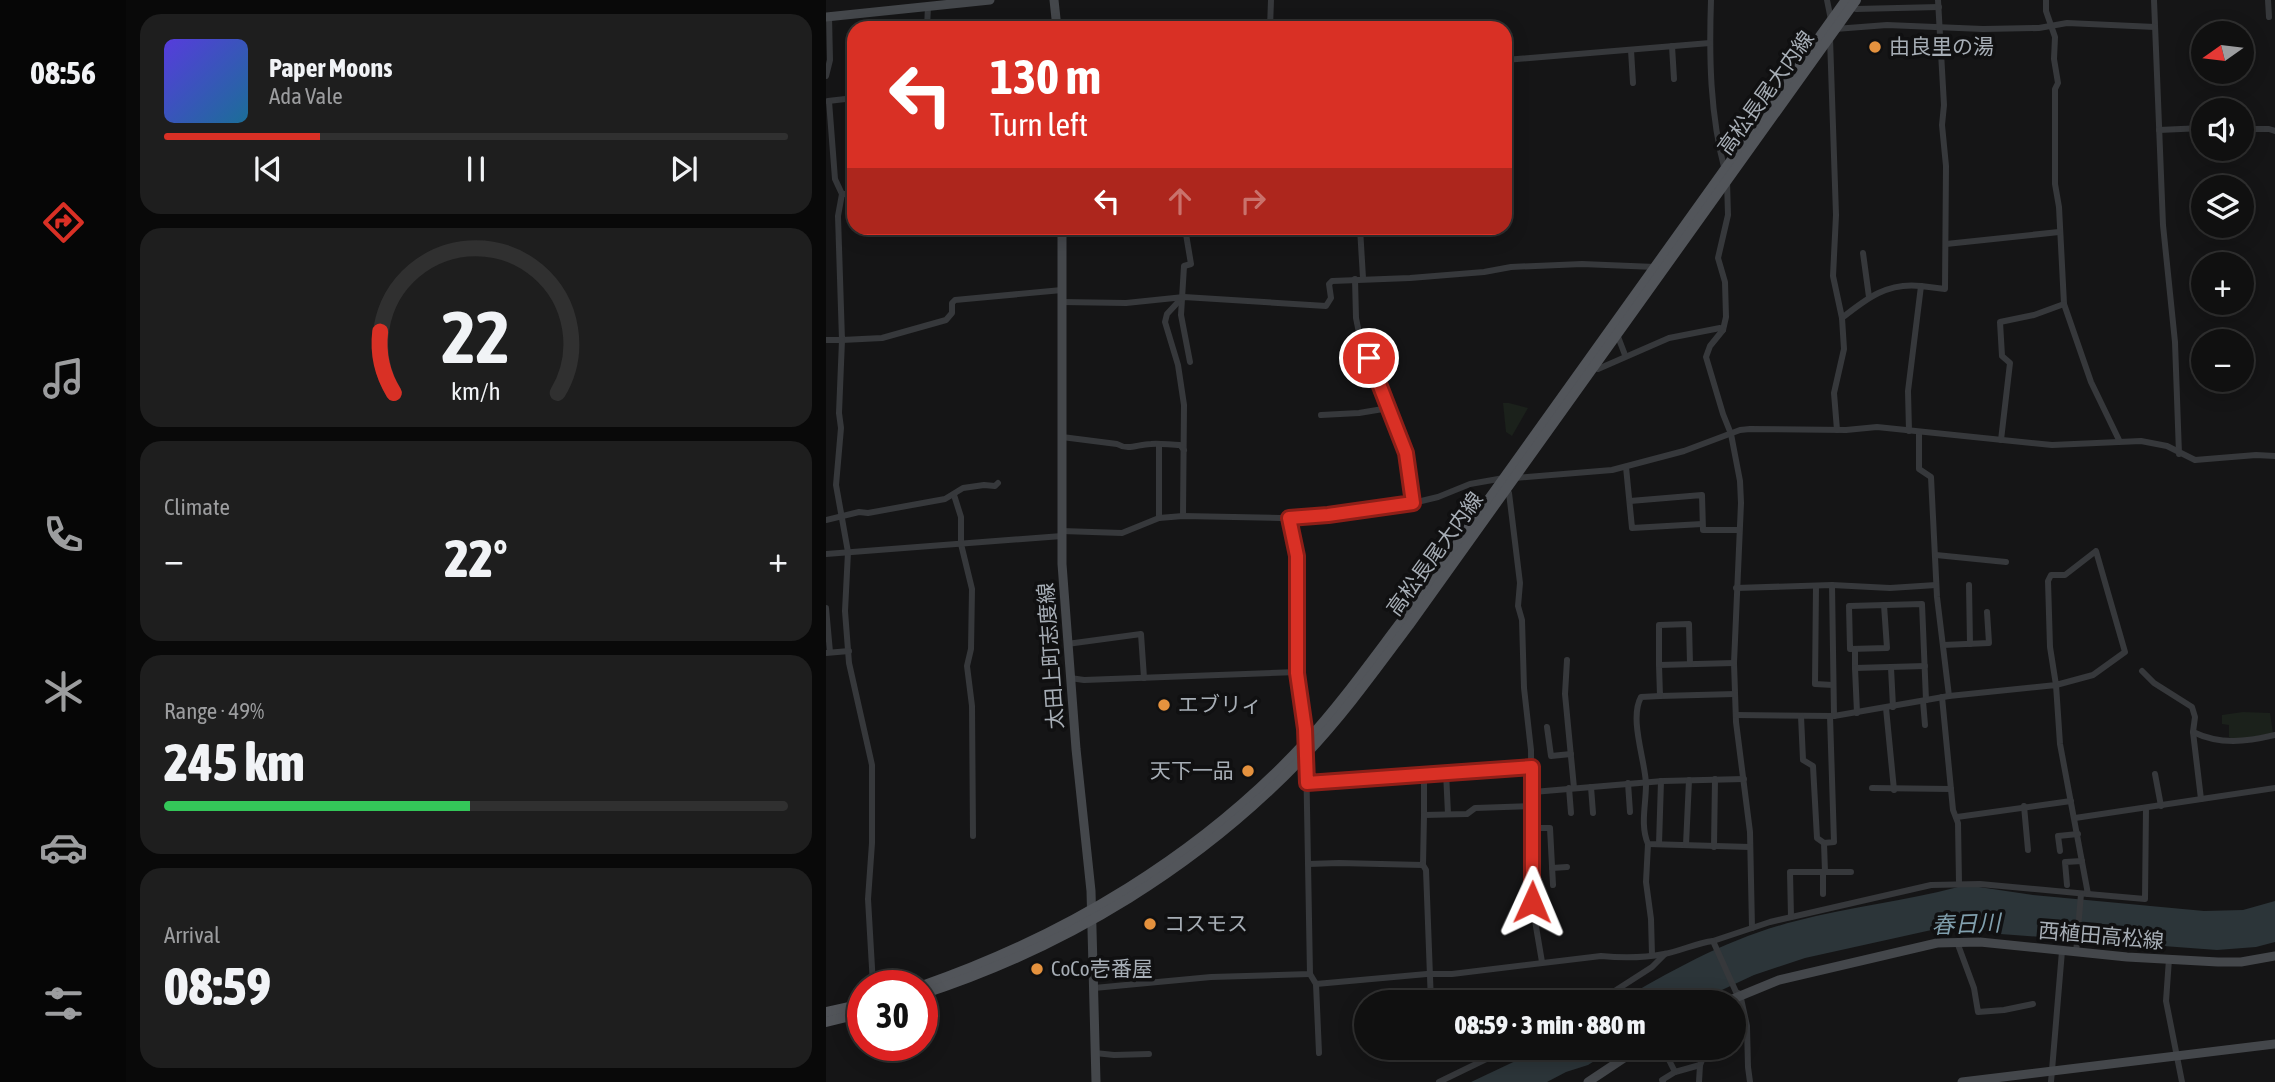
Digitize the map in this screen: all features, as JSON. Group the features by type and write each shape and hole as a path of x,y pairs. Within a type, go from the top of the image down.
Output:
{"main road":[{"path":"828,17 927,4 990,0"},
{"path":"1054,0 1056,21"},
{"name":"高松長尾大内線","path":"938,988 992,969 1092,917 1166,874 1238,817 1306,754 1358,693 1393,638 1617,334 1659,266 1727,181 1832,29 1846,0"},
{"name":"高松長尾大内線","path":"1507,482 1724,170 1832,29 1856,4"},
{"name":"太田上町志度線","path":"1062,235 1062,534 1067,644 1092,917 1096,1082"},
{"name":"高松長尾大内線","path":"938,980 1092,917 1161,866 1224,818 1277,772 1306,742 1393,638"},
{"name":"西植田高松線","path":"1746,992 1837,965 1937,943 2007,944 2076,953 2241,962 2275,956"},
{"path":"826,1012 847,1007"},
{"path":"826,1022 847,1017"},
{"path":"1962,1082 2052,1077 2275,1044"},
{"path":"1588,1082 1621,1060"}],"street":[{"path":"1270,21 1271,0"},
{"path":"1711,0 1710,43 1718,145 1727,181 1728,215 1718,258 1727,304 1723,330 1710,346 1706,357 1731,434 1740,481 1734,663 1736,715 1750,847 1752,928"},
{"path":"1827,0 1832,29 1836,215 1833,276 1842,318 1843,349 1834,393 1837,430"},
{"path":"2046,0 2046,11 2055,37 2054,59 2058,83 2055,89 2055,184 2059,207 2064,304 2091,382 2119,440"},
{"path":"2154,0 2163,225 2175,341 2179,454"},
{"path":"2268,0 2269,17"},
{"path":"1842,318 1869,297 1902,284 1945,289 1946,166 1942,125 1944,105 1939,3 1856,4"},
{"path":"826,76 830,60 828,17"},
{"path":"1832,29 1887,25 1983,29 2067,23 2155,27"},
{"path":"1512,59 1710,43"},
{"path":"1672,46 1674,79"},
{"path":"1631,50 1633,83"},
{"path":"847,99 828,101 835,179 842,194 838,216 842,340 839,413 841,428 835,485 848,552 845,611 853,686 872,765 872,843 868,899 872,970"},
{"path":"2254,128 2275,131"},
{"path":"2159,130 2191,129"},
{"path":"842,194 847,194"},
{"path":"1946,244 2059,233"},
{"path":"1186,235 1191,264 1184,266 1181,316 1189,362"},
{"path":"1360,235 1356,318 1359,333 1406,453 1413,503"},
{"path":"1863,253 1869,297"},
{"path":"1062,302 1126,303 1181,299 1326,306 1331,298 1330,282 1410,278 1523,266 1659,266"},
{"path":"1909,431 1908,391 1921,286"},
{"path":"826,340 883,338 946,320 952,313 952,303 955,300 1062,290"},
{"path":"1181,299 1167,314 1165,322 1178,365 1182,390 1183,516"},
{"path":"2001,440 2010,363 2002,356 2000,322 2034,315 2064,304"},
{"path":"1593,366 1598,369 1669,338 1720,328 1723,330"},
{"path":"1617,334 1625,355"},
{"path":"1321,415 1389,408"},
{"path":"826,554 1062,534 1122,533 1159,518 1183,516 1289,518 1328,515 1413,503 1438,497 1470,484 1612,470 1684,451 1750,429 1837,430 1877,427 2068,445 2119,440 2141,441 2167,446 2194,460 2275,456"},
{"path":"1919,432 1919,469 1931,477 1951,789 1957,817 1959,883"},
{"path":"1062,437 1117,444 1123,448 1158,444 1180,445 1184,450"},
{"path":"1158,444 1159,518"},
{"path":"1626,467 1632,528 1702,524"},
{"path":"1507,482 1520,583 1518,606 1522,620 1524,688 1533,792 1532,902 1542,962"},
{"path":"826,520 945,499 963,488 995,486 998,483"},
{"path":"954,495 961,517 961,544 972,589 971,649 967,666 972,706 972,836"},
{"path":"1630,500 1702,495 1703,530 1739,530"},
{"path":"1289,518 1297,556 1297,673 1306,742 1310,974 1315,984 1319,1053"},
{"path":"1736,715 1832,716 1946,696 2056,685 2093,675 2125,652 2096,551 2065,575 2051,575 2048,581 2050,646 2056,685 2060,744 2078,834 2085,894 2076,953"},
{"path":"1936,555 2006,562"},
{"path":"1736,588 1832,585 1890,588 1936,585"},
{"path":"1801,716 1803,760 1813,765 1817,838 1824,843 1834,842 1832,585"},
{"path":"1969,585 1970,644"},
{"path":"1816,586 1815,684 1833,685"},
{"path":"1884,604 1887,648 1850,649 1849,606 1884,604 1922,604 1925,725"},
{"path":"826,608 828,652 849,651"},
{"path":"1943,645 1989,643 1987,612"},
{"path":"1660,696 1659,625 1689,624 1690,664"},
{"path":"1067,644 1141,634 1144,678"},
{"path":"1855,649 1857,713"},
{"path":"1567,660 1565,694 1571,754 1571,813"},
{"path":"1659,665 1734,663"},
{"path":"1855,668 1925,666"},
{"path":"1891,668 1894,789"},
{"path":"2142,671 2154,683 2192,707 2201,799"},
{"path":"1070,678 1084,680 1297,673"},
{"path":"1652,955 1646,882 1648,844 1643,833 1646,782 1639,742 1637,705 1641,697 1735,694"},
{"path":"1547,727 1550,756 1571,754"},
{"path":"2193,732 2230,742 2248,742 2275,735"},
{"path":"1307,783 1532,767"},
{"path":"1446,772 1448,814"},
{"path":"2155,774 2161,806"},
{"path":"1424,775 1423,865 1426,870 1429,990"},
{"path":"1714,847 1715,779"},
{"path":"1533,792 1628,783 1744,779"},
{"path":"1686,845 1689,780"},
{"path":"1659,845 1661,781"},
{"path":"1628,783 1630,812"},
{"path":"1591,787 1593,813"},
{"path":"1872,788 1951,789"},
{"path":"2075,818 2275,789"},
{"path":"1957,817 2071,801"},
{"path":"1424,815 1468,814 1475,808 1532,806"},
{"path":"2024,806 2028,850"},
{"path":"1315,984 1452,974 1601,956 1625,958 1665,954 1697,943 1714,943 1791,917 1914,888 1959,883 2145,899 2146,808"},
{"path":"2057,827 2060,851"},
{"path":"1533,828 1550,828 1553,884"},
{"path":"2058,836 2078,834"},
{"path":"1823,894 1824,843"},
{"path":"1648,844 1750,847"},
{"path":"2067,885 2065,862 2082,861"},
{"path":"1308,864 1423,865"},
{"path":"1552,868 1567,867"},
{"path":"1791,917 1790,872 1851,872"},
{"path":"1957,942 1974,988 1978,1012 2033,1004"},
{"path":"1714,943 1735,990"},
{"path":"2052,1077 2062,951"},
{"path":"1617,990 1652,967 1665,954"},
{"path":"2169,959 2166,1001 2182,1082"},
{"path":"1094,988 1211,977 1310,974"},
{"path":"1746,1021 1750,1082"},
{"path":"1095,1053 1149,1054"},
{"path":"1439,1082 1484,1060"},
{"path":"1669,1060 1675,1072"},
{"path":"1699,1082 1702,1060"},
{"path":"1663,1082 1662,1080 1675,1072 1700,1065"}],"shaded area":[{"path":"1503,403 1528,408 1512,436 1506,432"},
{"path":"2243,712 2270,713 2273,733 2236,740 2229,737 2229,725 2222,724 2222,715"}],"water":[{"name":"春日川","path":"1958,887 1979,887 2033,895 2204,911 2243,910 2275,901 2275,942 2256,947 2217,950 1936,929 1805,958 1754,975 1722,990 1639,990 1703,955 1772,928 1816,916"},
{"path":"1518,1060 1596,1060 1547,1082 1471,1082"}],"place":[{"name":"由良里の湯","path":"1875,47"},
{"name":"エブリィ","path":"1164,705"},
{"name":"天下一品","path":"1248,771"},
{"name":"コスモス","path":"1150,924"},
{"name":"CoCo壱番屋","path":"1037,969"}],"route":[{"path":"1369,358 1406,453 1413,503 1289,518 1297,556 1297,673 1305,729 1307,783 1532,767 1532,902"}]}
